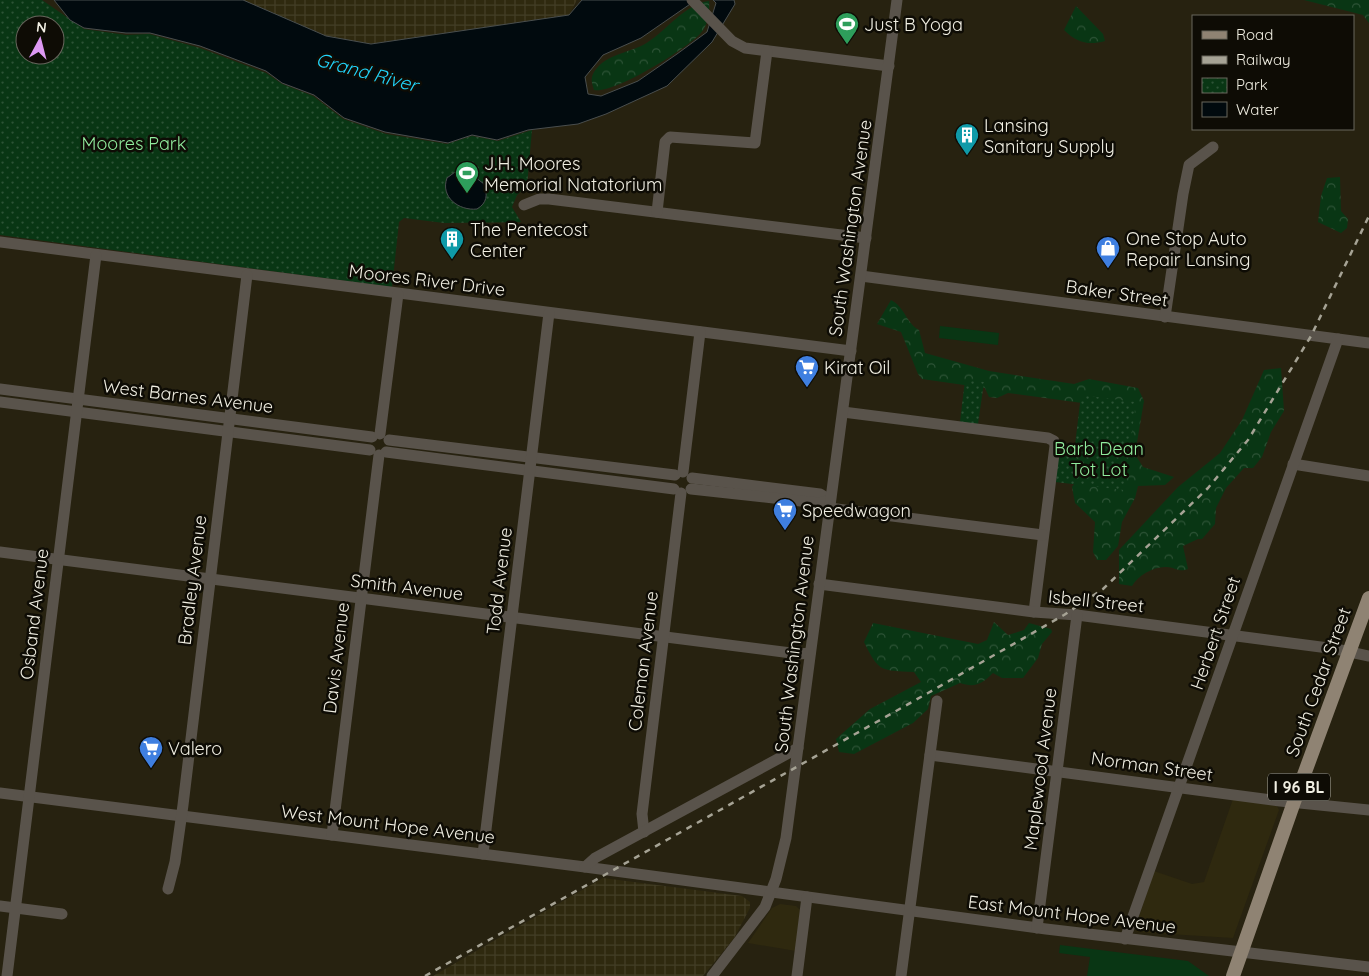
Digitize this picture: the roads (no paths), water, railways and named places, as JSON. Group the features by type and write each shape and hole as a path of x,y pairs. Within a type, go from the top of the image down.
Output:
{"main road":[{"name":"South Cedar Street","path":"1233,976 1294,802 1369,598"}],"street":[{"path":"692,0 732,41 746,48 889,66"},
{"name":"South Washington Avenue","path":"712,976 755,922 772,892 786,838 897,0"},
{"path":"657,212 665,142 670,137 755,143 767,51"},
{"path":"1165,317 1183,194 1189,166 1213,147"},
{"path":"524,205 539,199 549,199 866,238"},
{"name":"Moores River Drive","path":"0,242 850,351"},
{"name":"Osband Avenue","path":"7,976 96,255"},
{"name":"Bradley Avenue","path":"168,889 172,877 181,816 247,275"},
{"name":"Baker Street","path":"861,276 1369,343"},
{"path":"380,437 398,294"},
{"name":"Todd Avenue","path":"483,854 549,313"},
{"name":"Coleman Avenue","path":"644,832 642,814 700,332"},
{"name":"Herbert Street","path":"1125,939 1338,339"},
{"name":"West Barnes Avenue","path":"0,389 380,437 532,458 683,483"},
{"name":"West Barnes Avenue","path":"0,402 530,470 820,494 830,504 1044,535"},
{"path":"843,412 1048,438 1054,441 1055,446 1034,612"},
{"path":"380,437 390,446 378,452 369,442 380,437"},
{"name":"Davis Avenue","path":"332,835 378,452"},
{"path":"1293,464 1369,476"},
{"name":"Smith Avenue","path":"0,552 799,654 810,653"},
{"name":"Isbell Street","path":"819,584 1034,612 1077,615 1369,656"},
{"name":"Maplewood Avenue","path":"1037,928 1077,615"},
{"path":"901,976 937,701"},
{"path":"585,867 595,858 798,748"},
{"name":"Norman Street","path":"930,755 1369,810"},
{"name":"West Mount Hope Avenue","path":"0,793 772,892"},
{"name":"East Mount Hope Avenue","path":"772,892 909,912 1369,967"},
{"path":"797,976 807,897"},
{"path":"0,906 62,914"}],"water":[{"name":"Grand River","path":"54,0 243,0 326,36 371,44 569,15 582,0 696,0 641,38 603,55 585,77 588,94 601,96 638,81 707,32 716,3 713,0 734,0 735,4 712,42 667,86 606,114 578,124 528,130 497,140 472,135 448,143 385,132 344,118 314,95 282,83 266,71 200,46 150,33 126,33 84,28 70,20"},
{"name":"J.H. Moores Memorial Natatorium","path":"461,171 471,174 484,184 486,198 477,209 464,208 458,205 449,197 446,191 447,178 455,172"}],"railway":[{"path":"425,976 928,693 1064,615 1103,589 1208,488 1248,440 1311,336 1369,216"}],"place":[{"name":"Just B Yoga","path":"847,45"},
{"name":"Lansing Sanitary Supply","path":"967,156"},
{"name":"J.H. Moores Memorial Natatorium","path":"467,194"},
{"name":"The Pentecost Center","path":"452,260"},
{"name":"One Stop Auto Repair Lansing","path":"1108,269"},
{"name":"Kirat Oil","path":"807,388"},
{"name":"Speedwagon","path":"785,531"},
{"name":"Valero","path":"151,769"}],"park label":[{"name":"Moores Park","path":"134,143"},
{"name":"Barb Dean Tot Lot","path":"1099,458"}]}
